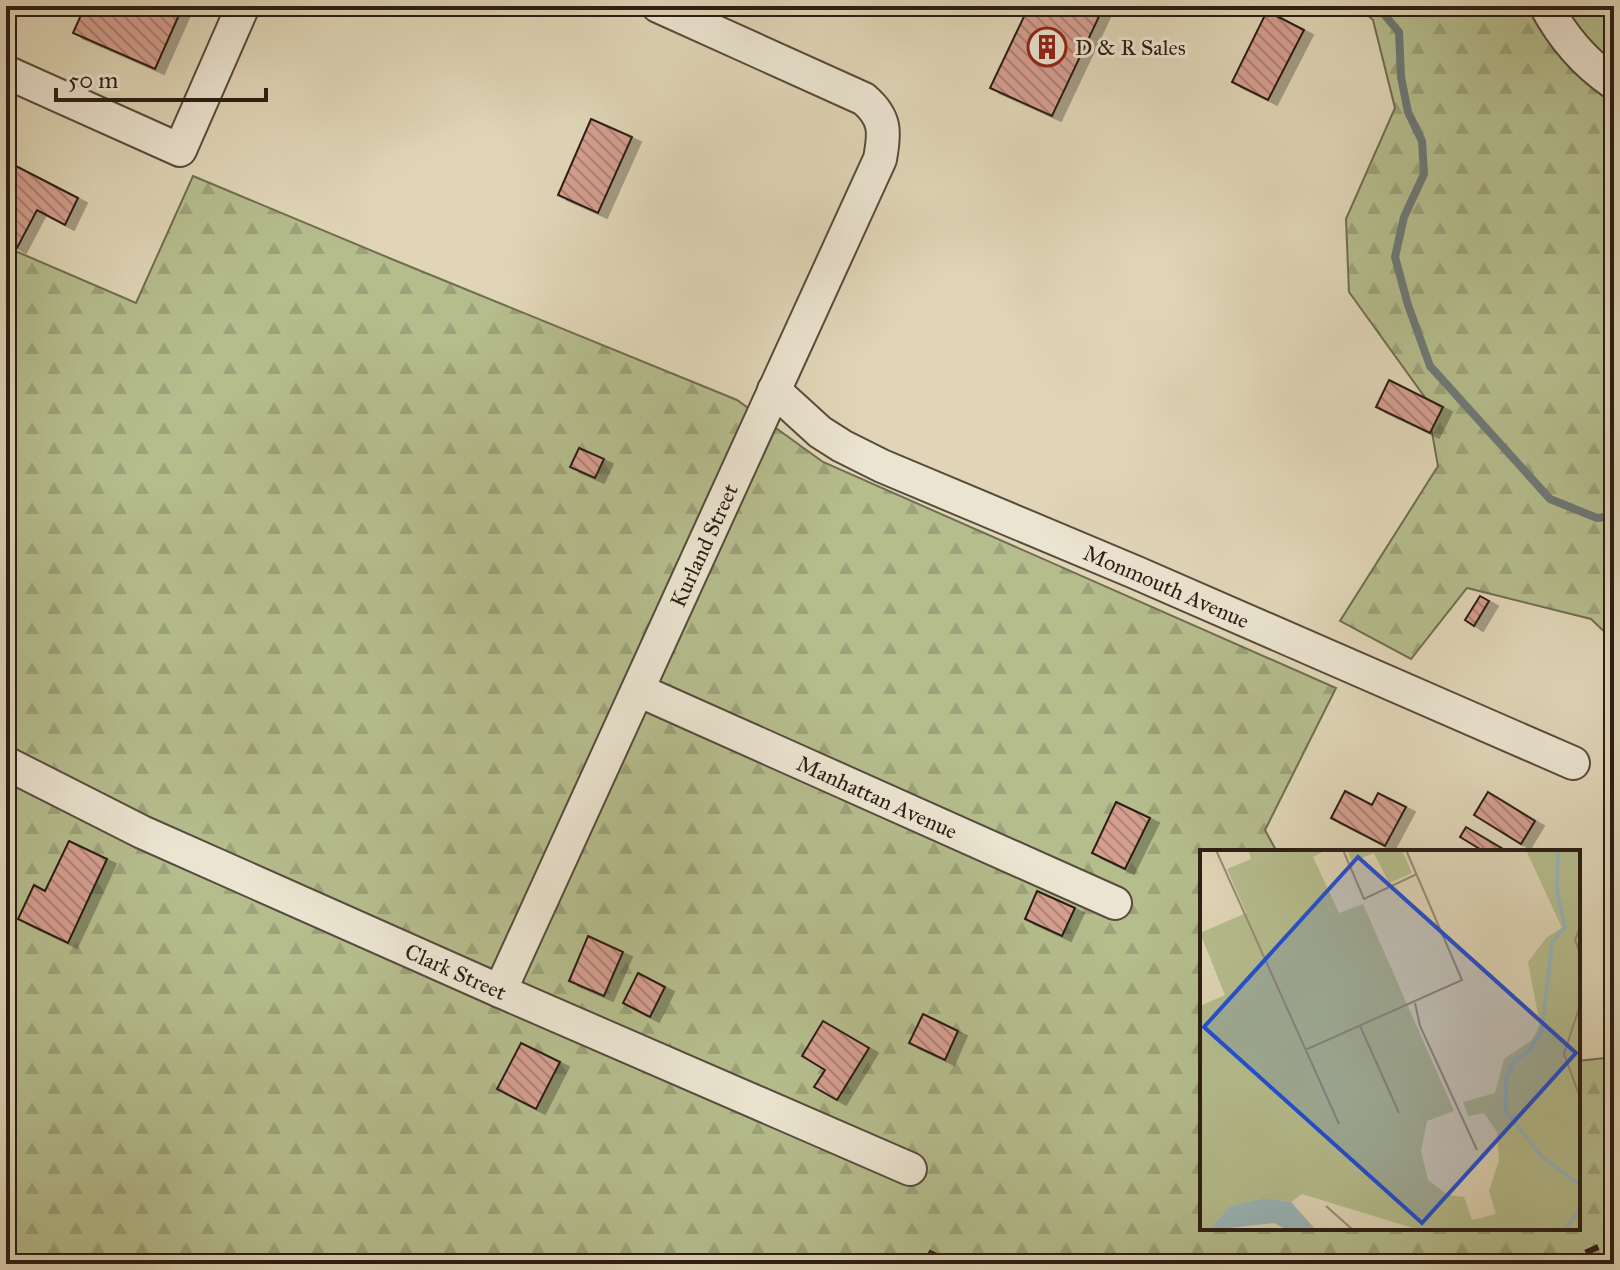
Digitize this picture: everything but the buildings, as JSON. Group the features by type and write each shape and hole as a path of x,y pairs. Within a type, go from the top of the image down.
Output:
{"street":[{"path":"6,72 180,150 243,6"},
{"name":"Kurland Street","path":"500,991 880,159 883,142 883,125 876,109 864,99 658,6"},
{"path":"1546,6 1578,51 1614,83"},
{"name":"Monmouth Avenue","path":"774,390 820,432 882,466 1573,763"},
{"name":"Manhattan Avenue","path":"638,690 1115,903"},
{"name":"Clark Street","path":"6,763 142,832 910,1169"}],"green space":[{"path":"1357,6 1614,6 1614,641 1591,619 1467,588 1411,659 1340,621 1438,466 1426,399 1349,292 1346,219 1395,108 1373,20"},
{"path":"193,176 737,400 823,462 1336,688 1265,830 1276,850 1200,850 1200,1230 1580,1230 1580,1061 1614,1057 1614,1264 6,1264 6,247 136,303"}],"waterway":[{"path":"1377,6 1399,32 1401,77 1408,112 1422,141 1424,174 1404,217 1395,257 1430,366 1550,499 1597,518 1614,516"}],"railway":[{"path":"1560,1264 1614,1240"}],"place":[{"name":"D & R Sales","path":"1047,47"}]}
